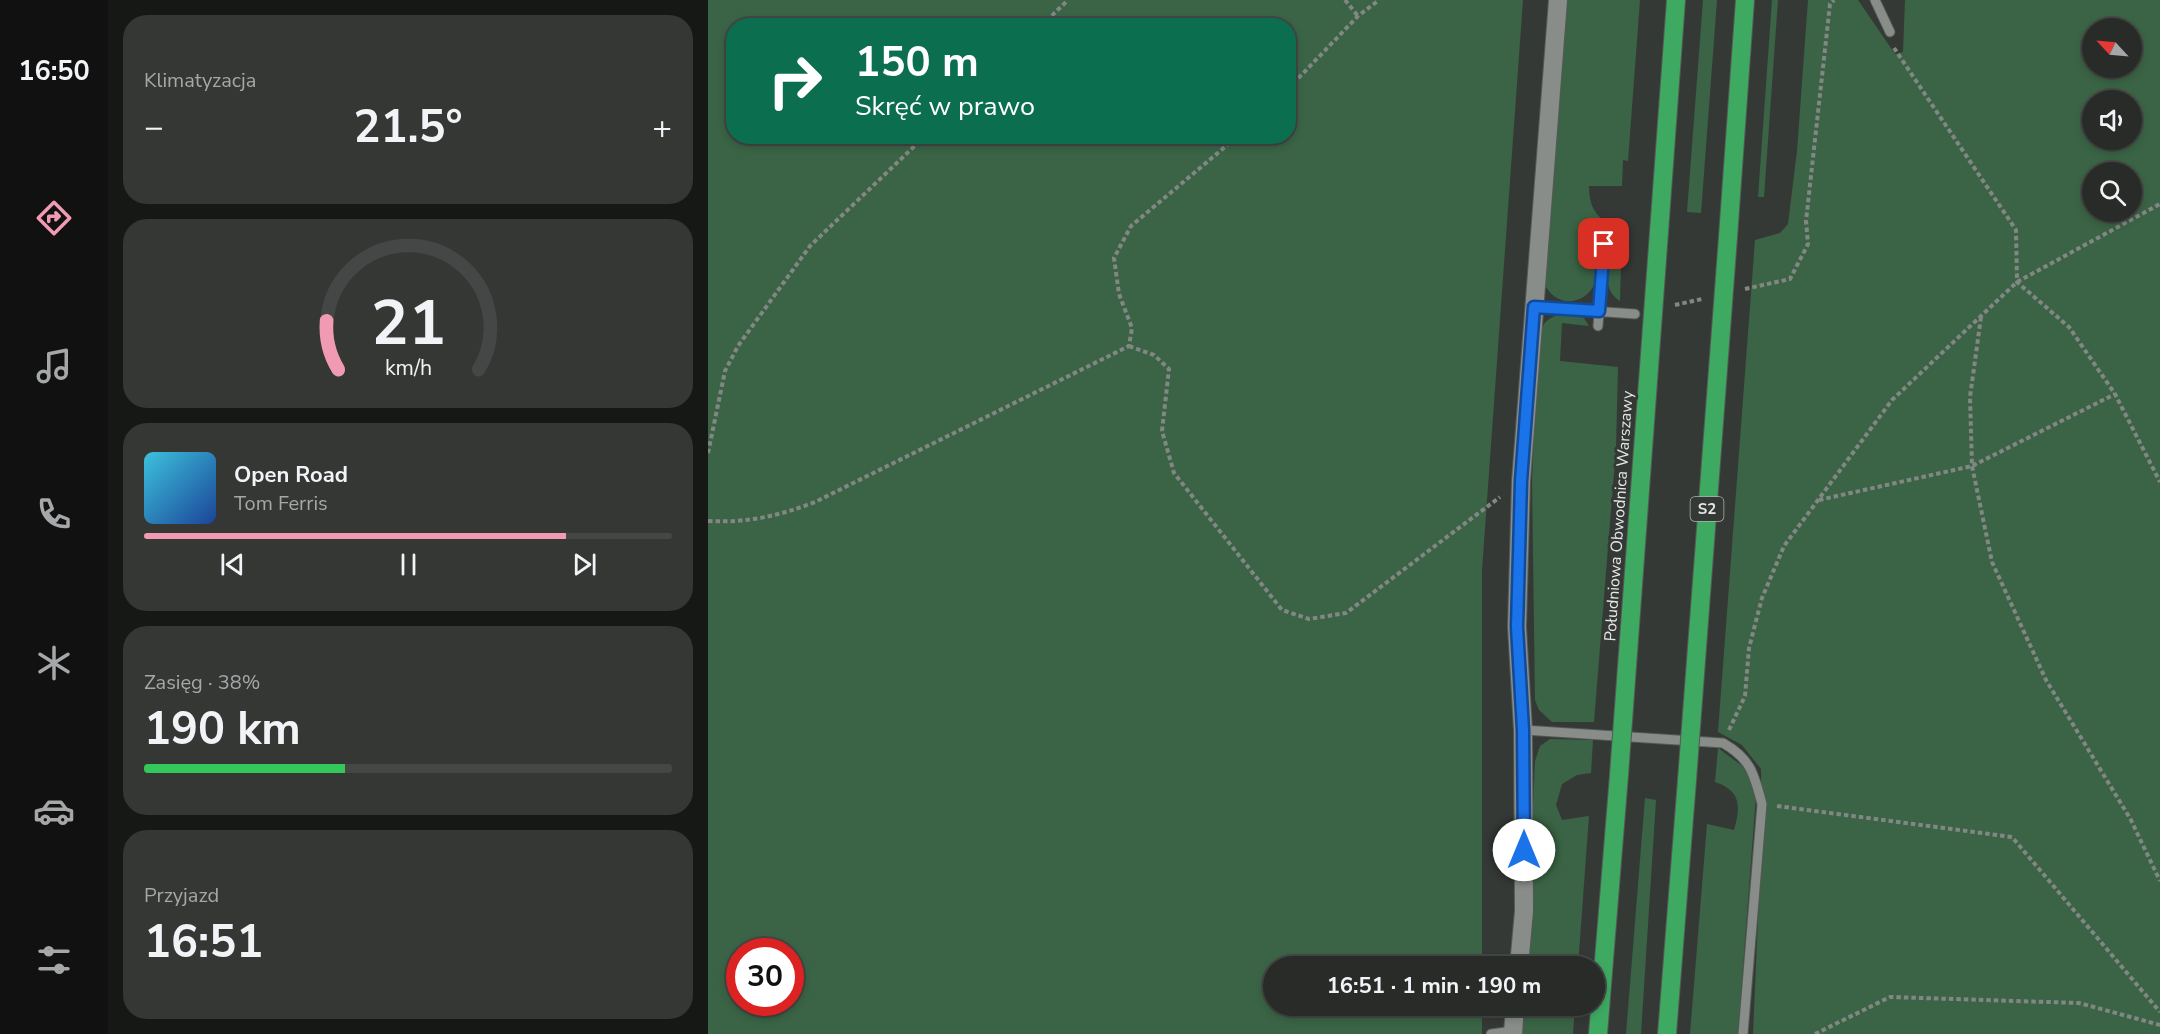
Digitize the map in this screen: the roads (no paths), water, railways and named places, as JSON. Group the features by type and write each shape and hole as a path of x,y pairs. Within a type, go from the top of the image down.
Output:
{"highway":[{"name":"Południowa Obwodnica Warszawy","path":"1598,1034 1676,0"},
{"name":"S2","path":"1667,1034 1745,0"}],"street":[{"path":"1520,956 1524,911 1523,730 1517,627 1521,481 1558,0"},
{"path":"1513,1032 1514,1016"}],"lane":[{"path":"1875,0 1890,32"},
{"path":"1598,326 1604,244"},
{"path":"1534,307 1635,314"},
{"path":"1523,730 1722,743 1747,760 1755,776 1762,804 1743,1034"},
{"path":"1491,1034 1513,1032"}]}
